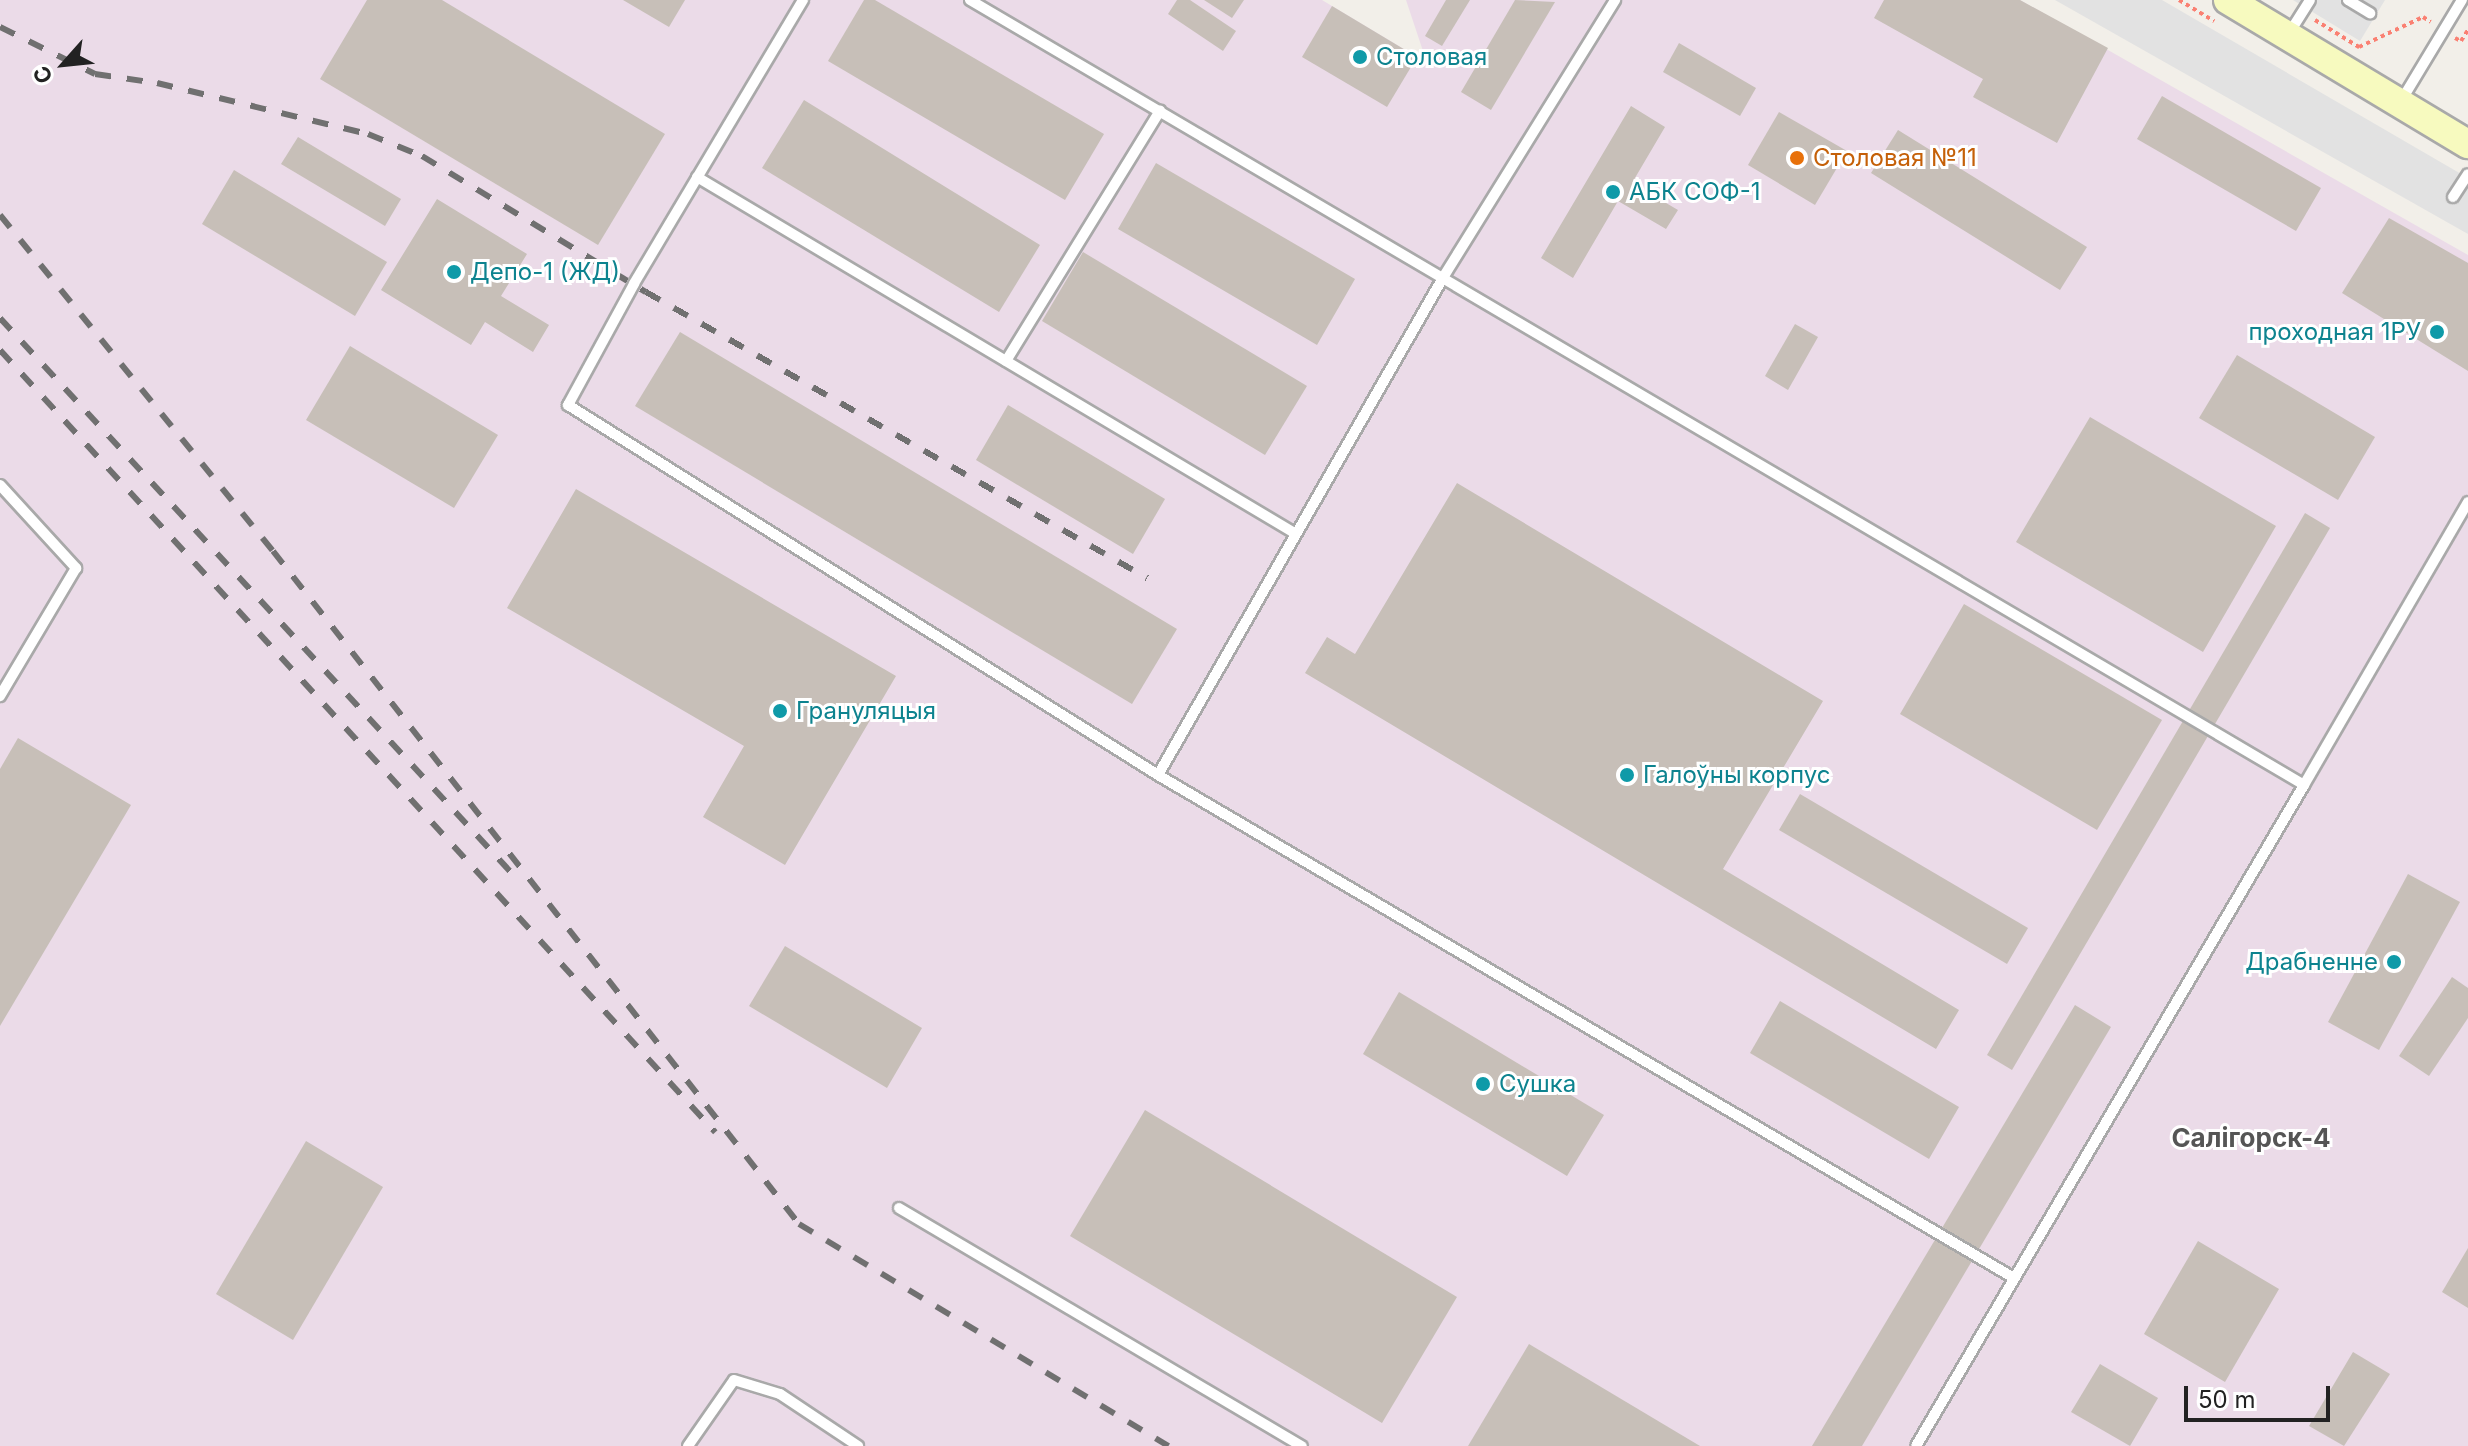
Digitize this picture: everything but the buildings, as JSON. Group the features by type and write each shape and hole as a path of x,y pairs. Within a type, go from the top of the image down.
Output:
{"main road":[{"path":"2228,0 2296,24 2401,101 2468,144"},
{"path":"2401,101 2468,125"}],"lane":[{"path":"803,0 697,177 568,405 1158,775 2014,1278"},
{"path":"970,0 1444,276 2304,785"},
{"path":"1158,775 1444,276 1615,0"},
{"path":"2296,24 2310,0"},
{"path":"2348,0 2370,13"},
{"path":"2401,101 2462,0"},
{"path":"1006,361 1160,111"},
{"path":"2453,197 2468,174"},
{"path":"697,177 1296,534"},
{"path":"0,485 76,568 0,696"},
{"path":"1916,1446 2468,502"},
{"path":"899,1208 1302,1446"},
{"path":"688,1446 734,1380 780,1394 858,1446"}],"path":[{"path":"2296,24 2359,47 2423,17 2461,41 2468,30"}],"shaded area":[{"path":"0,0 1322,0 1417,57 1423,51 1406,0 2020,0 2468,255 2468,1446 0,1446"},
{"path":"2055,0 2162,0 2468,178 2468,234"},
{"path":"2293,0 2385,0 2360,41"}],"railway":[{"path":"0,27 95,74 157,83 368,134 422,156 646,292 1147,578"},
{"path":"0,215 273,551 799,1224 1168,1446"},
{"path":"0,318 518,880"},
{"path":"0,350 715,1132"}],"place":[{"name":"Столовая","path":"1360,57"},
{"name":"Столовая №11","path":"1797,158"},
{"name":"АБК СОФ-1","path":"1613,192"},
{"name":"Депо-1 (ЖД)","path":"454,272"},
{"name":"проходная 1РУ","path":"2437,332"},
{"name":"Грануляцыя","path":"780,711"},
{"name":"Галоўны корпус","path":"1627,775"},
{"name":"Драбненне","path":"2394,962"},
{"name":"Сушка","path":"1483,1084"}],"district":[{"name":"Салігорск-4","path":"2251,1138"}]}
